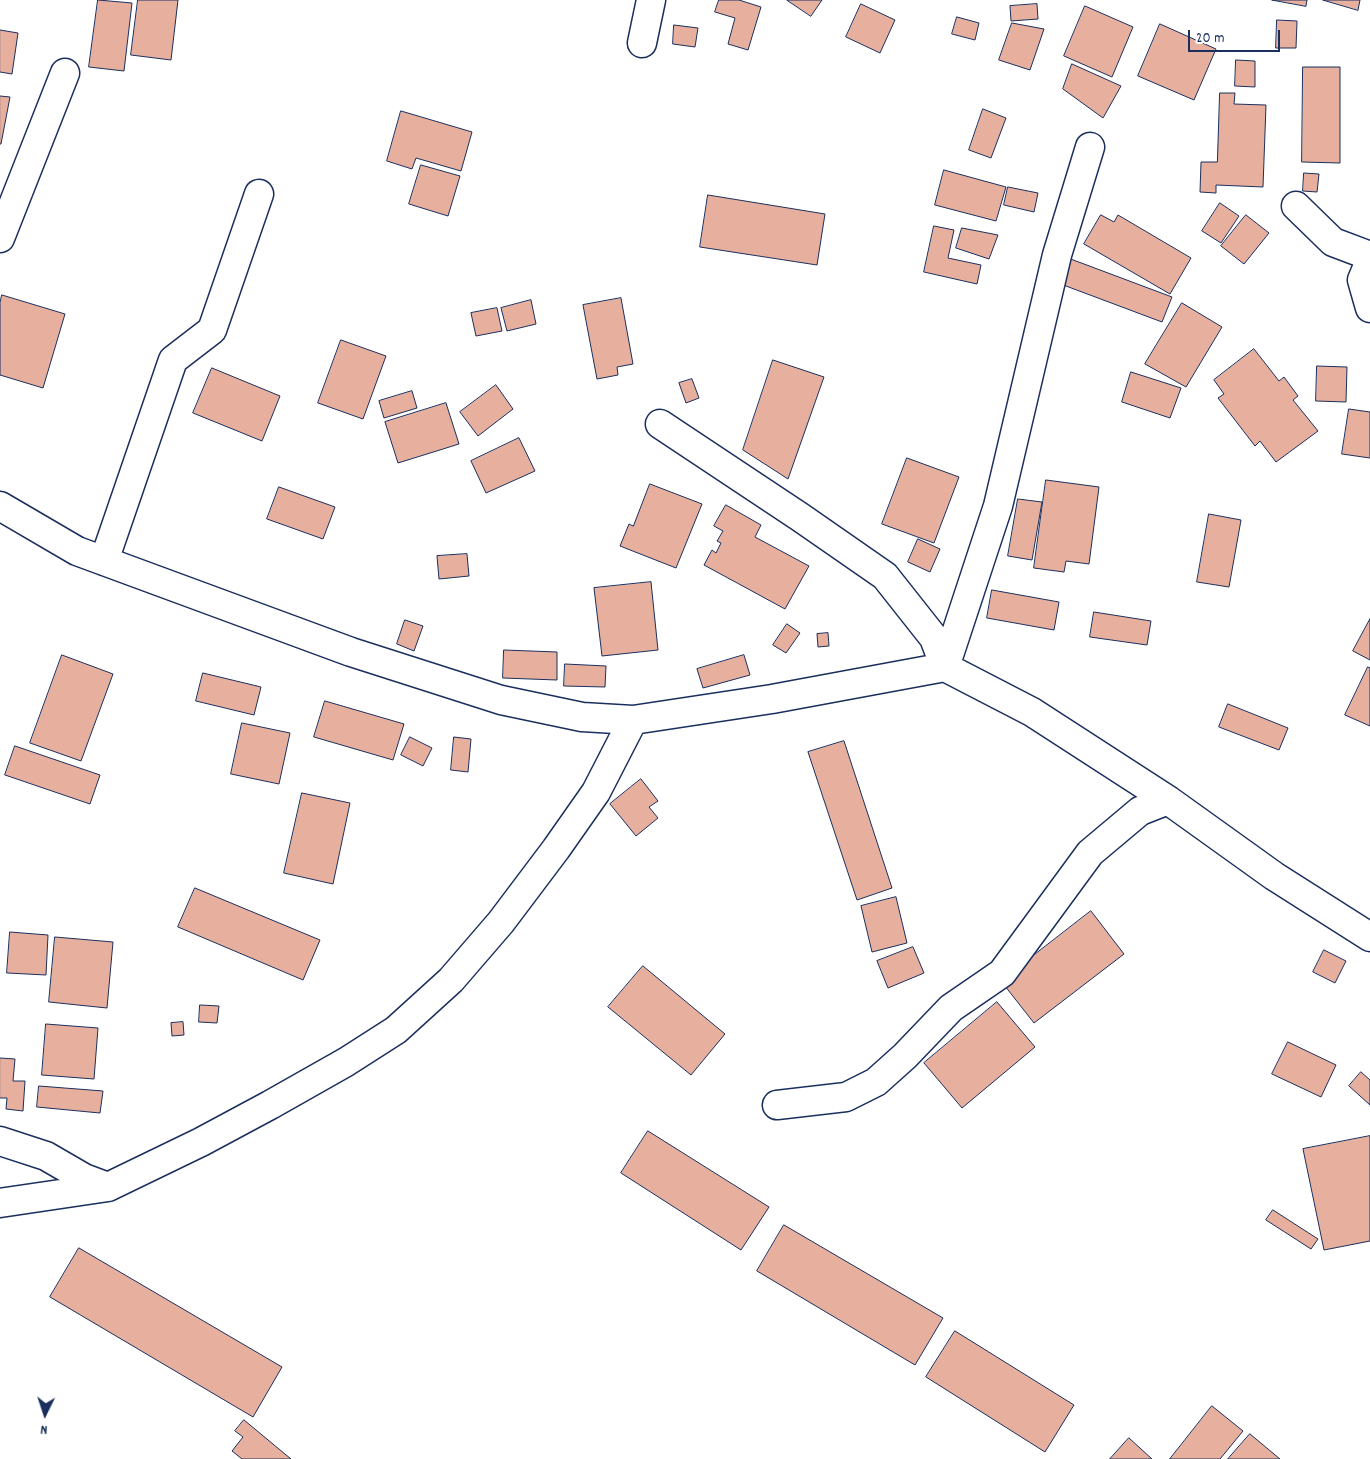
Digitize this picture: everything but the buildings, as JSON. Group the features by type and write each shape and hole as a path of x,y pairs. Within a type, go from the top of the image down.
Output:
{"street":[{"path":"642,43 651,0"},
{"path":"0,238 65,73"},
{"path":"945,667 998,506 1057,255 1090,147"},
{"path":"104,561 173,360 212,330 259,194"},
{"path":"1296,206 1333,242 1370,256"},
{"path":"1370,261 1362,280 1370,308"},
{"path":"660,424 885,576 934,638 945,667"},
{"path":"0,506 77,551 351,652 501,700 582,716 633,720 772,699 945,667 1032,712 1168,800 1274,876 1370,937"},
{"path":"0,1203 108,1187 201,1142 346,1062 396,1030 451,980 506,915 596,792 633,720"},
{"path":"777,1105 846,1097 876,1082 905,1056 951,1008 1002,973 1090,853 1140,811 1168,800"},
{"path":"0,1140 46,1156 84,1178 108,1187"}]}
